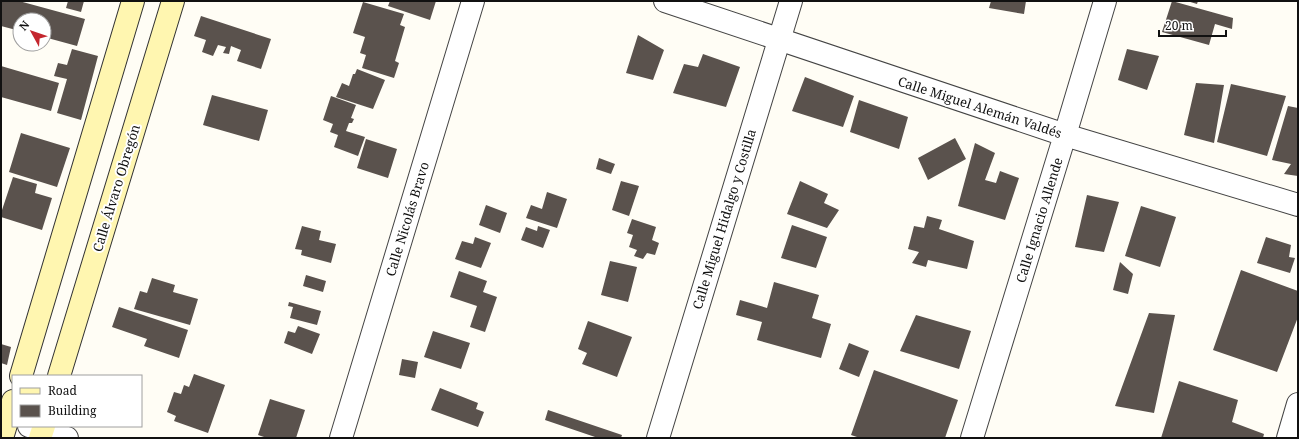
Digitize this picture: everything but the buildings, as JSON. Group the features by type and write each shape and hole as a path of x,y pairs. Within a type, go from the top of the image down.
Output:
{"street":[{"path":"21,375 133,1"},
{"name":"Calle Álvaro Obregón","path":"59,375 173,1"},
{"name":"Calle Nicolás Bravo","path":"341,438 473,1"},
{"name":"Calle Miguel Alemán Valdés","path":"665,1 1066,135 1298,205"},
{"name":"Calle Miguel Hidalgo y Costilla","path":"658,438 791,1"},
{"name":"Calle Ignacio Allende","path":"972,438 1066,135 1105,1"},
{"path":"1288,438 1298,405"},
{"path":"39,430 67,438"}]}
